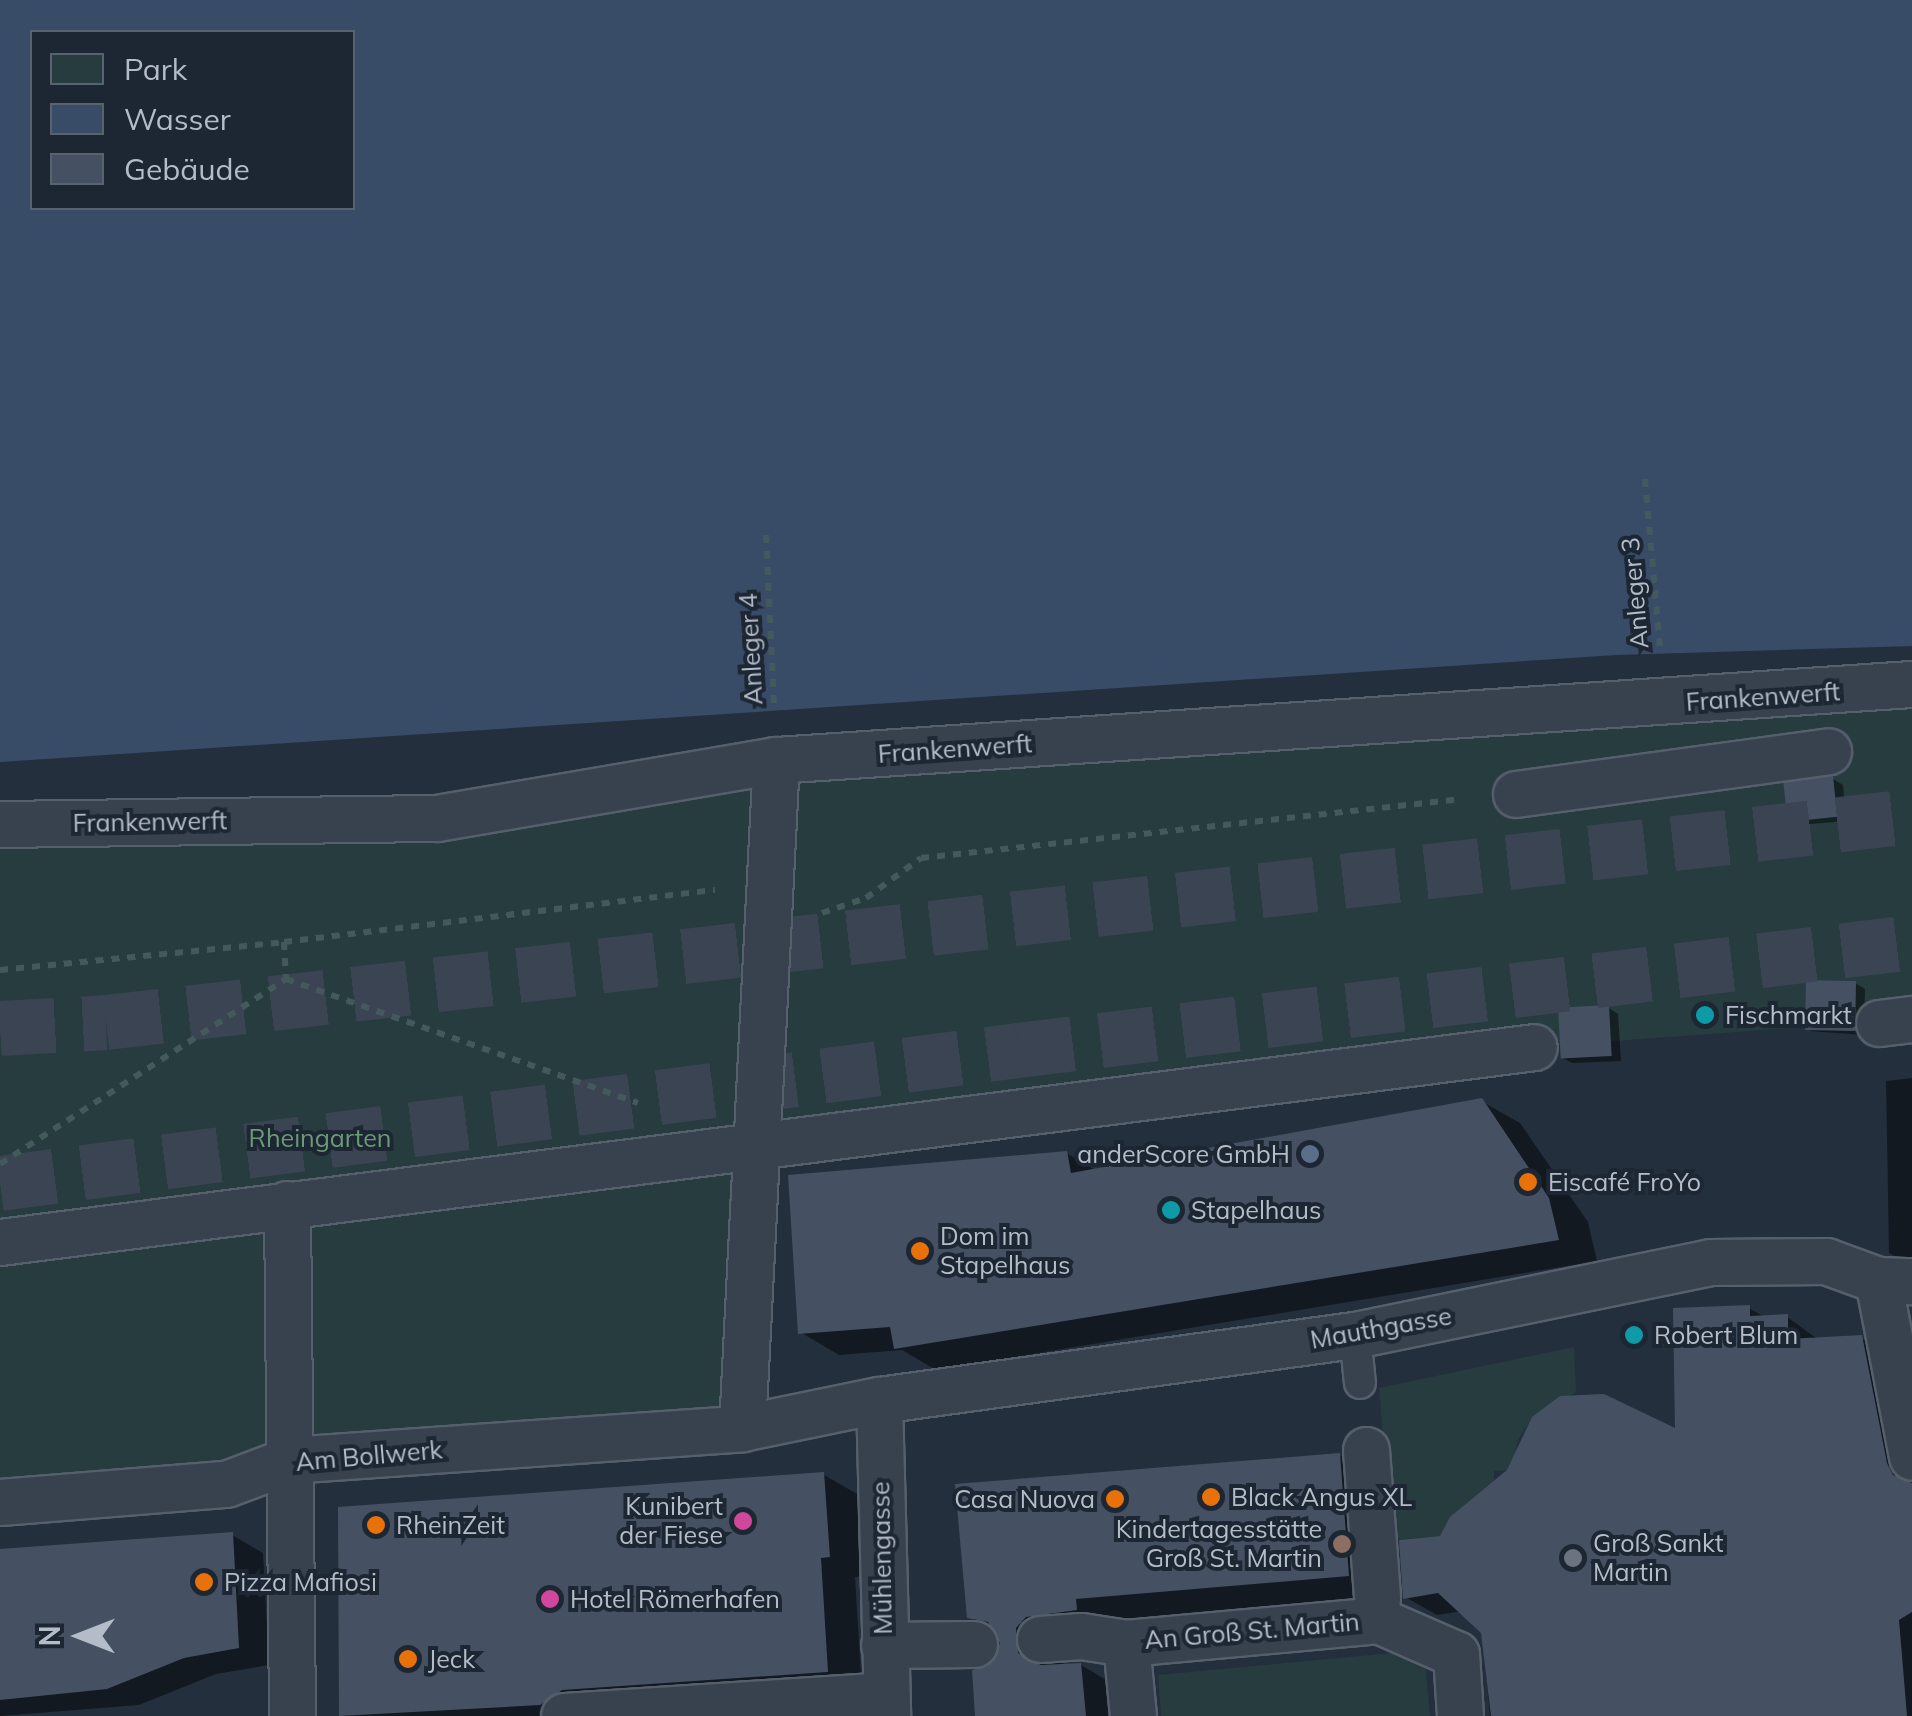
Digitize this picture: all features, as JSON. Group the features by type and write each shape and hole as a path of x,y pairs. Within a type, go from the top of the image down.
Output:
{"street":[{"name":"Frankenwerft","path":"0,824 437,818 776,760 1666,704 1912,684"},
{"path":"1494,796 1828,752"},
{"path":"742,1428 753,1142 776,760"},
{"path":"0,1242 753,1142 1534,1047"},
{"path":"287,1204 292,1716"},
{"name":"Mauthgasse","path":"878,1400 1355,1335 1710,1262 1826,1261 1895,1280"},
{"path":"1895,1280 1912,1457"},
{"name":"Am Bollwerk","path":"0,1502 226,1484 290,1460 742,1428 878,1400"},
{"name":"Mühlengasse","path":"878,1400 886,1706"},
{"name":"An Groß St. Martin","path":"1366,1450 1378,1609"},
{"name":"An Groß St. Martin","path":"1040,1639 1080,1636 1126,1643 1378,1609 1456,1654 1460,1716"},
{"name":"An Groß St. Martin","path":"1126,1643 1133,1716"},
{"path":"884,1645 974,1644"},
{"path":"564,1716 886,1706"}],"lane":[{"path":"1355,1335 1360,1383"}],"path":[{"name":"Anleger 3","path":"1645,478 1666,704"},
{"name":"Anleger 4","path":"766,535 776,760"},
{"path":"921,858 1494,796"},
{"path":"0,970 284,942 718,889"},
{"path":"284,942 286,978"},
{"path":"286,978 641,1104"},
{"path":"0,1164 286,978"}],"green space":[{"name":"Rheingarten","path":"1912,684 1912,1019 1534,1047 754,1142 742,1428 0,1502 0,824 437,818 776,760"},
{"path":"1574,1347 1576,1392 1532,1417 1518,1440 1513,1470 1494,1471 1494,1492 1469,1501 1440,1536 1392,1540 1379,1388"},
{"path":"1424,1650 1430,1716 1161,1716 1158,1675"}],"water":[{"path":"0,0 1912,0 1912,646 1616,655 0,762"}],"building":[{"path":"1833,776 1837,817 1788,822 1783,781"},
{"path":"1806,980 1856,981 1855,1031 1805,1030"},
{"path":"1609,1005 1612,1056 1561,1059 1558,1008"},
{"name":"Stapelhaus","path":"1482,1098 1549,1198 1559,1240 894,1349 890,1327 798,1334 788,1175 1067,1151 1071,1173"},
{"path":"1750,1305 1750,1316 1788,1314 1788,1339 1862,1335 1887,1463 1893,1475 1912,1483 1912,1612 1899,1620 1907,1716 1491,1716 1481,1633 1438,1593 1403,1599 1399,1540 1440,1536 1450,1517 1507,1470 1532,1417 1560,1396 1604,1394 1675,1428 1673,1308"},
{"path":"1340,1453 1349,1576 1076,1599 1077,1610 1026,1617 1016,1628 1018,1653 1041,1665 1081,1663 1086,1716 975,1716 972,1670 988,1666 1000,1643 988,1622 967,1618 955,1484"},
{"path":"824,1472 830,1557 821,1558 828,1672 562,1690 540,1705 339,1716 338,1507"},
{"path":"233,1532 239,1648 184,1658 107,1689 0,1700 0,1549"}],"tunnel":[{"path":"0,1028 106,1022 1912,816"},
{"path":"0,1183 1018,1050 1912,942"}],"place":[{"name":"Fischmarkt","path":"1705,1015"},
{"name":"anderScore GmbH","path":"1310,1154"},
{"name":"Eiscafé FroYo","path":"1528,1182"},
{"name":"Stapelhaus","path":"1171,1210"},
{"name":"Dom im Stapelhaus","path":"920,1251"},
{"name":"Robert Blum","path":"1634,1335"},
{"name":"Black Angus XL","path":"1211,1497"},
{"name":"Casa Nuova","path":"1115,1499"},
{"name":"Kunibert der Fiese","path":"743,1521"},
{"name":"RheinZeit","path":"376,1525"},
{"name":"Kindertagesstätte Groß St. Martin","path":"1342,1544"},
{"name":"Groß Sankt Martin","path":"1573,1558"},
{"name":"Pizza Mafiosi","path":"204,1582"},
{"name":"Hotel Römerhafen","path":"550,1599"},
{"name":"Jeck","path":"408,1659"}]}
